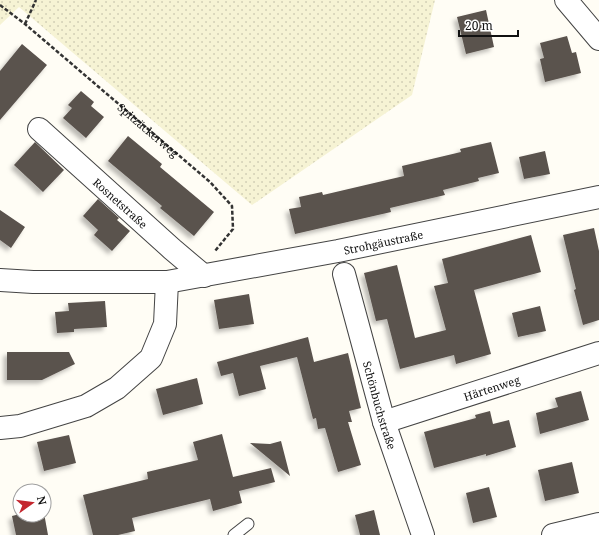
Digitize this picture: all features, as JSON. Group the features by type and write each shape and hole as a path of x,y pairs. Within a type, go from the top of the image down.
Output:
{"street":[{"path":"566,0 599,39"},
{"name":"Rosnetstraße","path":"39,129 204,276"},
{"name":"Strohgäustraße","path":"167,282 338,251 599,197"},
{"name":"Schönbuchstraße","path":"344,274 384,422 423,535"},
{"path":"0,280 33,282 167,282 165,324 151,358 117,388 86,406 20,426 0,428"},
{"name":"Härtenweg","path":"384,422 599,353"},
{"path":"553,535 599,524"}],"lane":[{"path":"234,535 248,524"}],"path":[{"path":"25,24 36,0"},
{"name":"Spitzäckerweg","path":"0,5 25,24 210,182 232,206 233,229 206,261 204,276"}],"shaded area":[{"path":"0,0 435,0 412,95 252,205 19,7 0,25"}],"building":[{"path":"486,10 494,47 466,54 457,17"},
{"path":"567,36 572,53 576,52 581,73 545,82 540,59 544,58 540,43"},
{"path":"22,44 47,65 0,120 0,71"},
{"path":"81,91 94,102 91,106 104,117 86,138 63,118 72,108 68,105"},
{"path":"128,136 162,164 160,167 214,212 194,236 160,208 162,206 108,161"},
{"path":"35,142 64,170 43,192 14,165"},
{"path":"491,142 499,173 478,178 479,181 443,190 445,195 390,208 391,212 295,234 289,209 301,207 299,197 322,192 323,195 404,176 402,166 461,152 460,149"},
{"path":"545,151 550,174 524,179 519,157"},
{"path":"98,199 119,218 117,220 130,231 112,251 94,235 98,230 83,216"},
{"path":"0,210 25,227 11,248 0,240"},
{"path":"594,228 599,251 599,320 583,325 563,235"},
{"path":"531,235 541,272 474,290 491,354 456,364 454,355 400,369 387,319 376,321 364,273 397,265 415,338 446,330 434,286 448,283 442,259"},
{"path":"249,294 254,324 219,329 214,300"},
{"path":"105,301 107,327 74,329 74,332 57,333 55,312 69,311 68,303"},
{"path":"540,306 546,331 518,337 512,313"},
{"path":"308,337 314,362 348,353 361,408 349,411 352,422 348,422 361,465 338,472 325,428 318,429 316,418 313,419 297,357 260,366 266,389 239,396 233,373 221,376 217,362"},
{"path":"7,352 69,352 75,364 42,380 7,380"},
{"path":"197,378 203,404 163,415 156,389"},
{"path":"581,391 589,420 540,434 536,413 558,407 555,398"},
{"path":"490,411 493,424 509,420 516,447 486,456 486,454 434,468 424,432 476,418 475,415"},
{"path":"222,434 233,477 271,468 275,482 239,491 242,503 213,511 210,499 132,518 135,531 118,535 93,535 83,495 148,479 147,472 198,460 193,442"},
{"path":"69,435 76,463 44,471 37,442"},
{"path":"281,441 290,476 250,443 270,444"},
{"path":"572,462 579,493 545,501 538,470"},
{"path":"489,487 497,517 473,523 466,493"},
{"path":"374,510 380,535 360,535 355,515"},
{"path":"13,523 46,523 48,535 16,535"}]}
